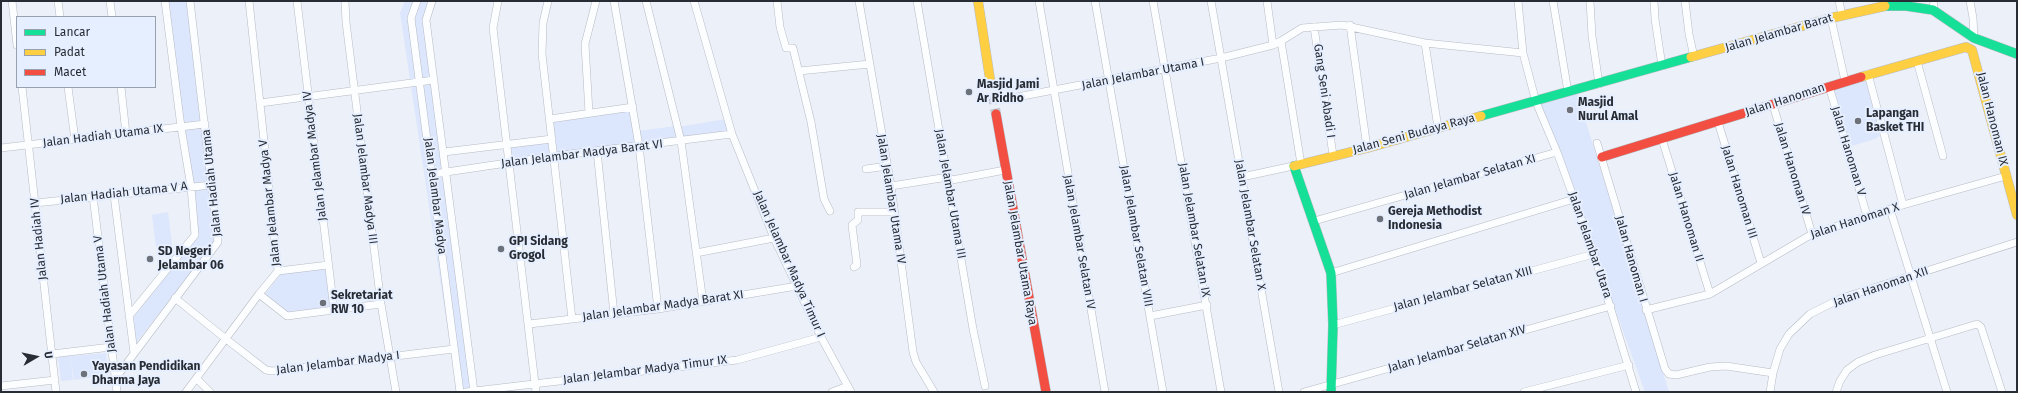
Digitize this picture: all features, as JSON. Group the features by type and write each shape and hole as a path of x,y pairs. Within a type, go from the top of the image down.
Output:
{"street":[{"path":"12,1 16,36"},
{"path":"58,1 60,16"},
{"path":"110,1 112,16"},
{"name":"Jalan Hadiah Utama","path":"129,316 195,235 191,187 181,127 165,1"},
{"name":"Jalan Hadiah Utama","path":"115,379 218,242 190,1"},
{"name":"Jalan Jelambar Madya V","path":"186,392 259,294 278,271 249,1"},
{"name":"Jalan Jelambar Madya IV","path":"297,1 334,310"},
{"name":"Jalan Jelambar Madya III","path":"345,1 354,90 381,304 396,392"},
{"name":"Jalan Jelambar Madya","path":"417,1 411,16 433,174 460,392"},
{"name":"Jalan Jelambar Madya","path":"432,1 426,20 447,173 474,392"},
{"path":"498,1 493,28 508,144 536,392"},
{"path":"548,1 543,23 542,54 572,319"},
{"path":"590,113 585,44 596,1"},
{"path":"614,1 639,146 658,309"},
{"path":"646,1 681,141 702,302"},
{"name":"Jalan Jelambar Madya Timur I","path":"694,1 732,134 774,238 821,337 850,389"},
{"path":"777,1 780,27 786,48 792,48 799,72 811,122 824,199 830,211"},
{"name":"Jalan Jelambar Utama IV","path":"859,1 891,186 913,352 916,362 934,392"},
{"name":"Jalan Jelambar Utama III","path":"917,1 973,329 985,386"},
{"path":"978,1 990,79"},
{"name":"Jalan Jelambar Selatan IV","path":"1039,1 1105,392"},
{"name":"Jalan Jelambar Selatan VIII","path":"1095,1 1163,392"},
{"name":"Jalan Jelambar Selatan IX","path":"1153,1 1221,392"},
{"name":"Jalan Jelambar Selatan X","path":"1211,1 1279,392"},
{"path":"1267,1 1273,45"},
{"name":"Jalan Jelambar Utara","path":"1518,1 1523,53 1536,102 1557,152 1594,254 1636,392"},
{"path":"1553,1 1568,92"},
{"path":"1590,1 1592,36 1599,84"},
{"path":"1654,1 1655,19 1662,66"},
{"path":"1685,1 1689,34 1694,57"},
{"path":"1840,1 1842,16"},
{"path":"1970,1 1974,38"},
{"name":"Jalan Jelambar Barat","path":"1536,102 1842,16 1881,3 1906,6 1934,6 1974,38 2017,54"},
{"path":"1831,18 1845,81"},
{"path":"1350,25 1367,148"},
{"name":"Jalan Jelambar Utama I","path":"1012,98 1054,92 1221,58 1273,45 1302,28 1350,25 1425,43 1523,53"},
{"name":"Gang Seni Abadi I","path":"1314,27 1334,155"},
{"path":"1281,41 1297,165 1331,273 1333,325 1330,388"},
{"path":"1425,43 1438,128"},
{"name":"Jalan Hanoman","path":"1602,157 1773,105 1868,74 1962,48 1970,48"},
{"name":"Jalan Hanoman IX","path":"1970,48 1975,56 2017,215"},
{"path":"1917,61 1943,156"},
{"path":"799,72 870,64"},
{"path":"1868,74 1903,205"},
{"path":"260,103 434,80"},
{"name":"Jalan Hanoman V","path":"1829,86 1867,216"},
{"name":"Jalan Hadiah IV","path":"22,88 56,392"},
{"path":"68,88 75,140"},
{"path":"121,88 126,134"},
{"name":"Jalan Seni Budaya Raya","path":"1297,165 1367,148 1536,102"},
{"name":"Jalan Hanoman IV","path":"1773,105 1812,234"},
{"path":"550,119 633,107"},
{"name":"Jalan Jelambar Utama Raya","path":"996,114 1046,392"},
{"name":"Jalan Hanoman III","path":"1718,122 1761,263"},
{"name":"Jalan Hadiah Utama IX","path":"1,148 205,124"},
{"name":"Jalan Jelambar Madya Barat VI","path":"433,174 554,156 732,134"},
{"path":"444,152 552,139"},
{"name":"Jalan Hanoman II","path":"1662,139 1710,294"},
{"name":"Jalan Hanoman I","path":"1597,143 1664,369 1670,374 1676,375 1710,367 1726,366 1773,373"},
{"path":"597,151 614,314"},
{"name":"Jalan Jelambar Selatan XI","path":"1314,222 1557,152"},
{"path":"1242,177 1297,165"},
{"path":"866,169 887,166"},
{"path":"891,186 948,177 952,180 1005,170"},
{"name":"Jalan Hanoman X","path":"1646,310 1710,294 1812,234 1903,205 2006,176"},
{"name":"Jalan Hadiah Utama V A","path":"35,203 212,185"},
{"name":"Jalan Hadiah Utama V","path":"114,194 134,353"},
{"name":"Jalan Hadiah Utama V","path":"93,196 117,392"},
{"path":"1331,273 1574,199"},
{"path":"1890,209 1945,392"},
{"path":"854,267 856,265 852,225 858,220 858,212 894,212"},
{"path":"696,253 774,238"},
{"name":"Jalan Hanoman XII","path":"1770,392 1773,373 1780,349 1789,334 1810,314 1842,298 2017,242"},
{"name":"Jalan Jelambar Selatan XIII","path":"1333,325 1594,254"},
{"path":"278,271 328,265"},
{"name":"Jalan Jelambar Madya Barat XI","path":"529,324 658,309 798,286"},
{"path":"259,294 287,316 381,304"},
{"name":"Jalan Jelambar Madya I","path":"176,298 266,370 272,371 454,349"},
{"path":"1150,316 1207,305"},
{"name":"Jalan Jelambar Selatan XIV","path":"1304,392 1330,388 1611,306"},
{"path":"1836,392 1840,380 1847,370 1858,362 1875,355 1975,324 1980,325 2002,392"},
{"name":"Jalan Jelambar Madya Timur IX","path":"466,392 737,360 821,337"},
{"path":"52,354 111,347"},
{"path":"1524,392 1628,365"},
{"path":"197,379 210,392"},
{"path":"1,386 55,380"},
{"path":"832,392 850,389"}],"shaded area":[{"path":"167,1 189,1 211,184 188,185"},
{"path":"405,1 437,1 430,19 474,392 457,392 400,13"},
{"path":"1865,76 1880,136 1852,146 1830,86"},
{"path":"1577,93 1669,392 1645,392 1541,104"},
{"path":"632,109 638,146 557,155 552,119"},
{"path":"726,119 730,133 682,140 679,127"},
{"path":"676,126 680,140 640,145 638,131"},
{"path":"552,140 553,155 510,162 509,145"},
{"path":"212,186 217,239 135,344 134,317 194,240 192,188"},
{"path":"168,212 172,245 156,247 152,215"},
{"path":"325,268 331,308 292,315 265,294 281,274"},
{"path":"106,353 108,375 74,380 71,358 73,380 61,381 58,357"}],"tunnel":[{"path":"990,79 996,114"},
{"path":"994,101 1012,98"}],"traffic: fast":[{"path":"1885,6 1906,6 1933,10 1974,38 2017,54"},
{"path":"1481,116 1691,57"},
{"path":"1294,166 1331,273 1333,325 1331,392"}],"traffic: slow":[{"path":"978,1 990,79"},
{"path":"1691,57 1831,18 1885,6"},
{"path":"1861,77 1966,47 1972,50 2017,215"},
{"path":"1294,166 1367,148 1481,116"}],"traffic: jam":[{"path":"1602,157 1861,77"},
{"path":"996,114 1046,392"}],"place":[{"name":"Masjid Jami Ar Ridho","path":"969,92"},
{"name":"Masjid Nurul Amal","path":"1570,110"},
{"name":"Lapangan Basket THI","path":"1858,121"},
{"name":"Gereja Methodist Indonesia","path":"1380,219"},
{"name":"GPI Sidang Grogol","path":"501,249"},
{"name":"SD Negeri Jelambar 06","path":"150,259"},
{"name":"Sekretariat RW 10","path":"323,303"},
{"name":"Yayasan Pendidikan Dharma Jaya","path":"84,374"}]}
